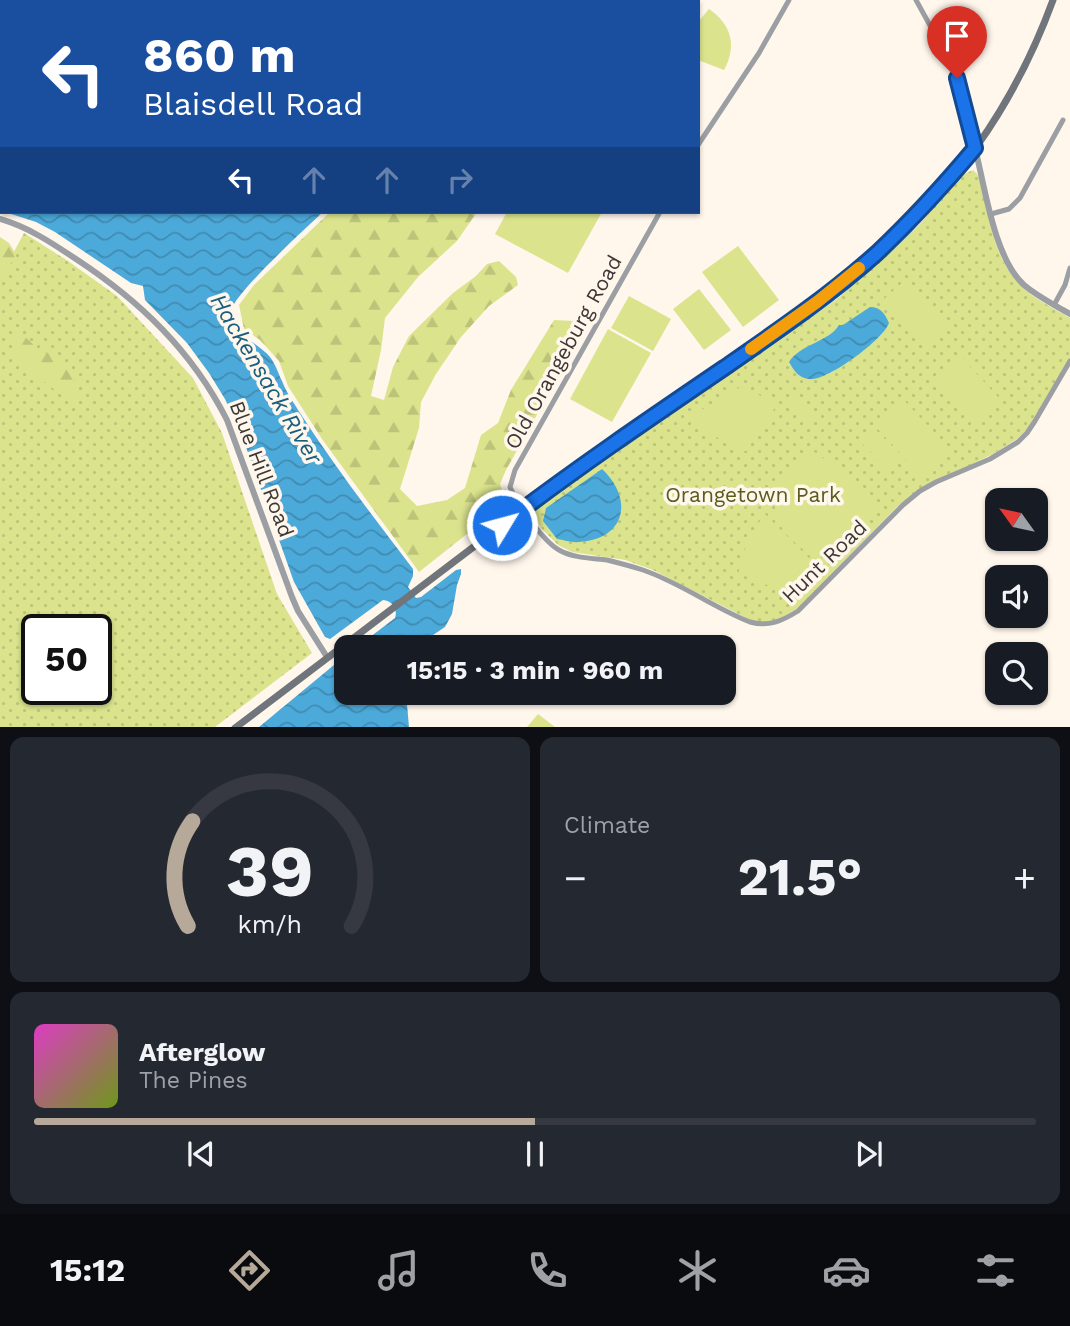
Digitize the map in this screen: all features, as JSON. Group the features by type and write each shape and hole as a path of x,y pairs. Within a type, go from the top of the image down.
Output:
{"main road":[{"path":"235,727 566,476 817,302 876,254 927,204 975,148 1015,85 1054,0"}],"street":[{"path":"700,142 759,53 789,0"},
{"path":"916,0 957,78 1003,253 1013,273 1023,284 1070,314"},
{"path":"992,214 1009,209 1020,198 1063,120"},
{"name":"Old Orangeburg Road","path":"523,508 510,487 515,470 659,214"},
{"name":"Blue Hill Road","path":"0,219 24,227 44,238 110,282 147,313 191,362 216,398 227,421 289,591 298,611 327,657"},
{"path":"1054,304 1065,285 1070,268"},
{"name":"Hunt Road","path":"523,508 546,540 560,551 635,567 738,618 761,625 773,624 798,611 920,491 990,459 1018,442 1035,421 1070,362"}],"green space":[{"path":"709,9 727,29 731,44 724,70 700,61 700,20"},
{"name":"Orangetown Park","path":"973,170 980,180 998,249 1011,274 1031,295 1070,318 1070,358 1026,431 1017,439 993,454 916,492 896,508 798,608 780,618 765,622 750,620 653,570 625,560 572,552 558,545 541,528 535,517 535,509 837,299 918,226 964,174"},
{"path":"328,214 476,214 457,241 418,277 385,318 371,396 384,400 393,367 409,336 453,293 487,264 499,261 516,277 518,285 489,306 461,337 421,402 419,428 400,489 417,506 447,500 465,488 481,435 498,423 511,390 554,320 574,321 586,327 506,470 500,484 506,503 419,572 322,439 288,386 279,361 260,340 244,329 239,305 254,285"},
{"path":"506,214 601,214 568,273 495,234"},
{"path":"24,233 117,296 193,378 222,433 277,594 312,653 215,727 0,727 0,278"},
{"path":"0,237 9,243 16,254 3,278 0,293"},
{"path":"738,246 779,300 743,327 702,272"},
{"path":"905,280 948,328 926,347 884,299"},
{"path":"699,289 731,330 704,350 673,309"},
{"path":"629,296 671,319 653,351 611,328"},
{"path":"14,329 41,352 55,353 78,386 79,398 72,403 13,354"},
{"path":"608,329 651,353 612,422 570,399"},
{"path":"961,357 1001,400 975,423 936,380"},
{"path":"744,385 776,406 746,451 738,452 696,423 693,415"},
{"path":"798,395 816,412 806,423 788,406"},
{"path":"901,397 950,449 921,476 873,424"},
{"path":"871,427 899,455 886,468 858,439"},
{"path":"813,451 860,484 875,499 875,510 812,557 784,531 777,516 775,501 785,476"},
{"path":"764,513 809,558 794,596 740,574 737,564"},
{"path":"538,714 555,727 527,727"}],"water":[{"name":"Hackensack River","path":"11,214 321,214 245,289 232,309 232,317 239,331 270,357 313,433 413,569 408,587 416,598 461,569 452,614 445,627 433,635 373,635 395,618 394,606 383,600 330,639 325,637 294,582 242,436 225,399 209,373 187,343 145,300 143,286 131,283 55,232"},
{"path":"870,307 882,312 889,323 866,349 840,367 817,378 809,379 797,373 789,362 794,356"},
{"path":"602,469 619,493 620,516 615,525 607,534 595,539 576,542 557,539 543,521 546,508"},
{"path":"334,665 334,705 407,705 409,727 259,727"}],"slow traffic":[{"path":"751,349 859,268"}],"route":[{"path":"502,525 566,476 817,302 902,229 975,148 957,78"}]}
